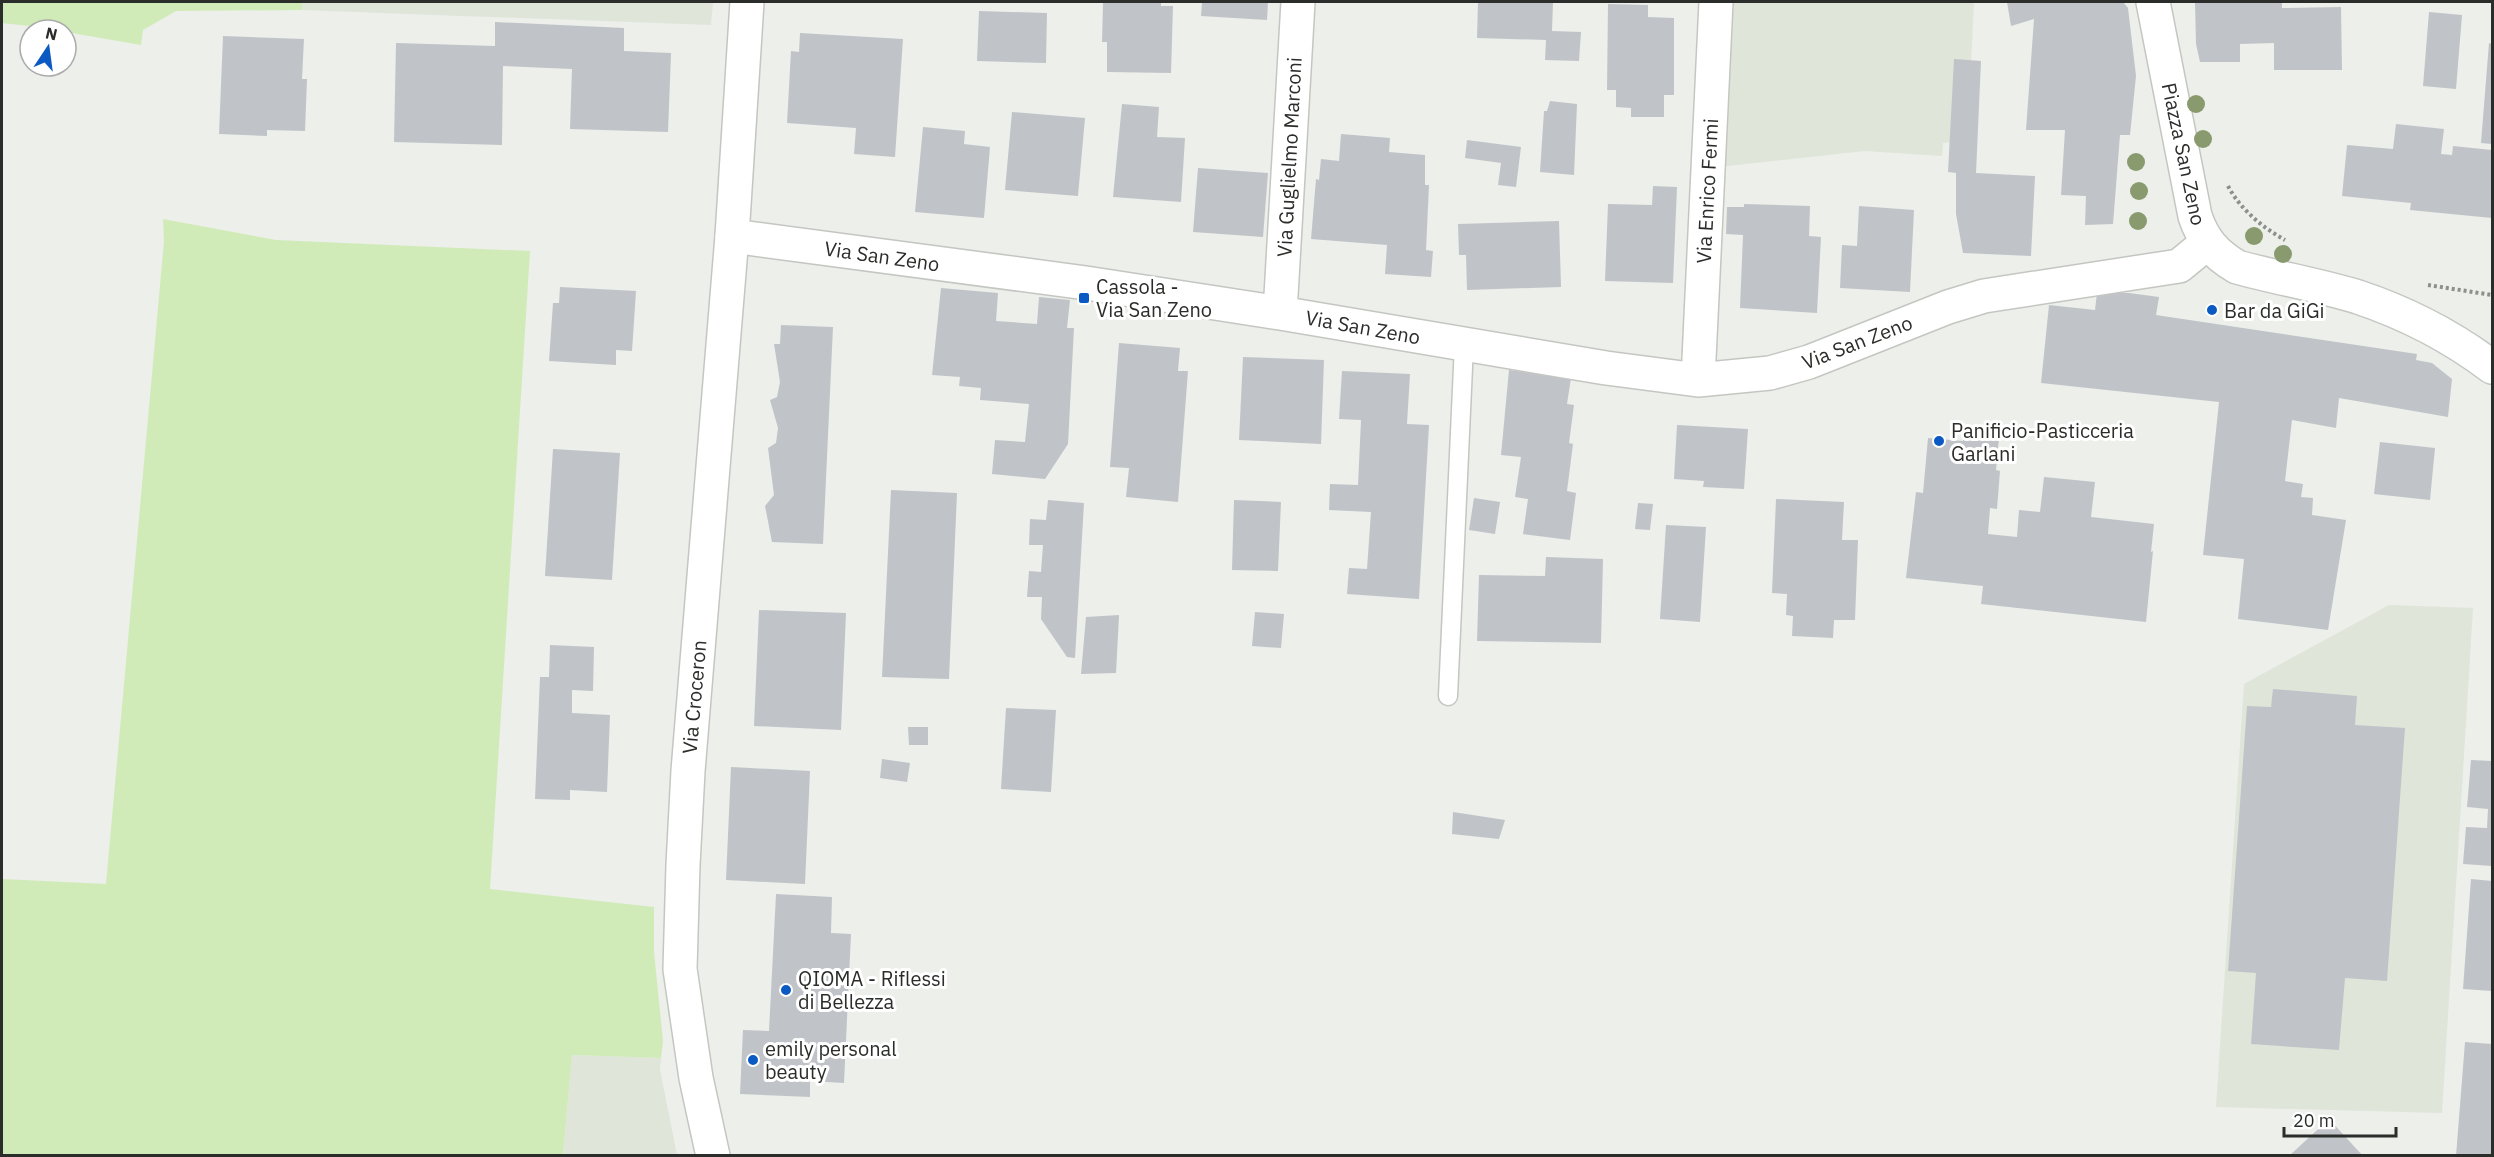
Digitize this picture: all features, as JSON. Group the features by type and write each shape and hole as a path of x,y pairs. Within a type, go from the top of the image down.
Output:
{"street":[{"path":"732,236 747,2"},
{"name":"Via Guglielmo Marconi","path":"1280,313 1298,2"},
{"name":"Via Enrico Fermi","path":"1698,380 1716,2"},
{"name":"Piazza San Zeno","path":"2153,2 2195,216 2207,243 2237,267 2356,297 2434,328 2493,367"},
{"name":"Via San Zeno","path":"732,236 1086,283 1606,368 1698,380 1742,377 1809,362 1948,307 1984,296 2179,266 2207,243"},
{"name":"Via Croceron","path":"713,1155 696,1078 680,969 688,771 732,236"}],"lane":[{"path":"1448,696 1464,345"}],"path":[{"path":"2223,177 2231,192 2248,212 2263,226 2291,244"},
{"path":"2416,283 2493,296"}],"shaded area":[{"path":"302,2 713,2 711,25 302,10"},
{"path":"1725,2 1974,2 1967,140 1943,143 1942,156 1865,151 1718,167"},
{"path":"2389,605 2473,608 2442,1113 2216,1107 2244,684"},
{"path":"572,1055 661,1058 660,1070 677,1155 563,1156"}],"green space":[{"path":"2,2 302,2 302,10 176,11 143,30 141,45 78,34 78,18 18,18 18,25 2,23"},
{"path":"163,219 276,240 530,251 490,889 654,907 654,952 663,1041 661,1058 572,1055 563,1155 2,1155 2,879 106,884 164,241"}],"building":[{"path":"1103,2 1161,2 1161,6 1173,6 1171,73 1107,72 1107,42 1102,42"},
{"path":"1202,2 1268,2 1267,20 1201,16"},
{"path":"1478,2 1553,2 1552,31 1581,32 1579,61 1545,60 1546,40 1477,38"},
{"path":"2007,2 2123,2 2128,8 2136,76 2130,135 2120,135 2113,224 2085,225 2086,196 2061,195 2065,130 2026,130 2034,19 2011,26"},
{"path":"2195,2 2282,2 2282,8 2341,7 2342,70 2274,70 2274,43 2240,44 2240,62 2200,62 2196,44"},
{"path":"1608,4 1648,5 1648,17 1674,18 1674,95 1664,95 1664,117 1631,117 1631,108 1616,107 1616,90 1607,90"},
{"path":"979,11 1047,13 1046,63 977,61"},
{"path":"2429,12 2462,15 2456,89 2423,86"},
{"path":"495,22 624,28 624,51 671,53 668,132 570,129 572,69 503,66 502,145 394,142 396,43 495,46"},
{"path":"800,33 903,39 895,157 854,154 856,128 787,123 791,51 799,52"},
{"path":"223,36 304,39 302,79 307,79 305,131 267,130 267,136 219,134"},
{"path":"2489,43 2492,44 2492,144 2481,143"},
{"path":"1954,59 1981,61 1976,173 2035,176 2031,256 1963,253 1956,214 1956,173 1948,172"},
{"path":"1550,101 1577,104 1574,175 1540,172 1544,111 1547,111"},
{"path":"1122,104 1159,107 1157,137 1185,138 1181,202 1113,197"},
{"path":"1012,112 1085,118 1078,196 1005,190"},
{"path":"2396,124 2444,129 2441,154 2452,155 2453,146 2492,150 2492,218 2410,210 2411,203 2342,196 2347,145 2393,149"},
{"path":"923,127 965,131 964,144 990,147 984,218 915,212"},
{"path":"1341,134 1390,138 1389,152 1425,155 1425,185 1429,185 1426,250 1433,251 1431,277 1385,274 1387,245 1311,239 1316,179 1319,180 1321,159 1339,161"},
{"path":"1467,140 1521,147 1516,187 1498,185 1501,163 1465,158"},
{"path":"1198,168 1268,173 1263,237 1193,232"},
{"path":"1653,186 1677,187 1673,283 1605,281 1608,204 1652,205"},
{"path":"1744,204 1810,206 1809,236 1821,237 1817,313 1740,308 1743,235 1726,234 1727,207 1744,207"},
{"path":"1859,206 1914,210 1910,292 1840,288 1842,245 1857,246"},
{"path":"1559,221 1561,287 1467,290 1466,255 1459,255 1458,224"},
{"path":"560,287 636,291 632,351 616,350 616,365 549,361 553,303 559,303"},
{"path":"941,288 998,293 996,321 1037,324 1039,297 1070,300 1067,328 1074,328 1068,444 1045,479 992,474 995,440 1025,442 1029,404 980,400 981,388 959,386 960,377 932,375"},
{"path":"2097,293 2129,293 2159,297 2156,315 2417,354 2416,360 2432,363 2452,379 2448,417 2339,398 2336,428 2292,420 2285,481 2303,484 2301,497 2313,498 2312,515 2346,520 2328,630 2238,619 2244,559 2203,555 2219,402 2041,383 2049,305 2095,310"},
{"path":"781,325 833,327 823,544 772,542 765,506 774,495 768,448 776,443 778,428 770,400 777,397 780,382 774,344 780,344"},
{"path":"1119,343 1180,348 1178,371 1188,371 1178,502 1126,497 1129,468 1110,467"},
{"path":"1243,357 1324,360 1321,444 1239,440"},
{"path":"1509,370 1571,378 1567,404 1574,405 1569,443 1573,444 1567,491 1576,493 1570,540 1523,534 1528,499 1515,497 1521,457 1501,455"},
{"path":"1342,371 1410,374 1407,424 1429,425 1419,599 1347,594 1349,568 1367,569 1371,512 1329,510 1330,484 1358,485 1361,420 1339,419"},
{"path":"1677,425 1748,429 1744,489 1703,487 1704,481 1674,479"},
{"path":"1963,435 1999,438 1996,470 2000,471 1997,509 1990,508 1988,534 2017,537 2019,510 2040,512 2044,477 2095,482 2091,517 2154,524 2146,622 1981,604 1983,586 1906,578 1916,492 1923,493 1928,438 1963,441"},
{"path":"2380,442 2435,448 2430,500 2374,494"},
{"path":"553,449 620,453 612,580 545,576"},
{"path":"891,490 957,493 949,679 882,677"},
{"path":"1474,498 1500,502 1495,534 1469,530"},
{"path":"1776,499 1844,502 1842,540 1858,540 1855,620 1834,620 1833,638 1792,636 1793,616 1786,615 1787,594 1772,593"},
{"path":"1048,500 1084,503 1075,658 1067,657 1041,619 1042,597 1027,597 1029,571 1041,572 1043,545 1029,545 1030,519 1046,520"},
{"path":"1234,500 1281,502 1278,571 1232,570"},
{"path":"1638,503 1653,504 1650,530 1635,529"},
{"path":"1666,525 1706,527 1700,622 1660,619"},
{"path":"1546,557 1603,559 1601,643 1477,641 1479,575 1545,576"},
{"path":"759,610 846,613 841,730 754,726"},
{"path":"1255,612 1284,614 1281,648 1252,646"},
{"path":"1119,615 1116,673 1081,674 1086,617"},
{"path":"550,645 594,647 593,691 572,690 572,713 610,715 607,792 570,790 570,800 535,799 540,677 549,677"},
{"path":"2273,689 2357,696 2355,725 2405,728 2387,981 2345,978 2339,1050 2251,1044 2256,973 2228,971 2247,706 2271,707"},
{"path":"1006,708 1056,710 1051,792 1001,789"},
{"path":"908,727 928,727 928,745 909,745"},
{"path":"882,759 910,763 907,782 880,778"},
{"path":"2471,760 2492,761 2492,866 2463,864 2466,827 2487,828 2488,809 2467,807"},
{"path":"731,767 810,771 805,884 726,880"},
{"path":"1453,812 1505,820 1499,839 1452,834"},
{"path":"2471,879 2492,881 2492,991 2463,989"},
{"path":"776,894 832,897 831,933 851,934 844,1083 810,1081 810,1097 740,1094 743,1030 769,1031"},
{"path":"2465,1042 2492,1044 2492,1156 2456,1156"},
{"path":"2329,1119 2363,1156 2289,1156"}],"place":[{"name":"Cassola - Via San Zeno","path":"1084,298"},
{"name":"Bar da GiGi","path":"2212,310"},
{"name":"Panificio-Pasticceria Garlani","path":"1939,441"},
{"name":"QIOMA - Riflessi di Bellezza","path":"786,990"},
{"name":"emily personal beauty","path":"753,1060"}]}
